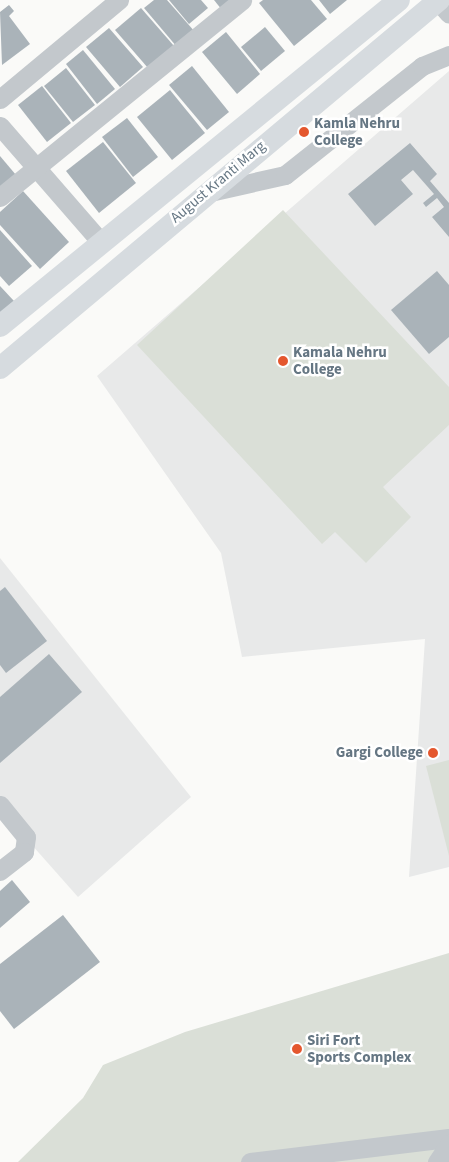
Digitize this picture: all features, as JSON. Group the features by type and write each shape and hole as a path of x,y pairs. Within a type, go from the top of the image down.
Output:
{"main road":[{"name":"August Kranti Marg","path":"0,326 399,0"},
{"name":"August Kranti Marg","path":"0,368 206,192 441,4"}],"street":[{"path":"0,99 97,7 119,0"},
{"path":"0,197 35,166 242,0"},
{"path":"206,192 285,175 422,66 449,55"},
{"path":"0,126 102,242"},
{"path":"0,805 26,837 24,852 0,871"},
{"path":"250,1162 449,1138"},
{"path":"437,1162 449,1144"}],"shaded area":[{"name":"Kamala Nehru College","path":"449,71 449,867 409,877 425,639 242,657 221,553 97,376"},
{"path":"283,210 449,387 449,425 383,487 411,517 366,563 335,532 322,544 137,345"},
{"path":"0,558 191,797 78,897 0,809"},
{"path":"449,760 449,856 426,766"},
{"name":"Siri Fort Sports Complex","path":"449,953 449,1162 18,1162 83,1098 103,1065 185,1032"}],"building":[{"path":"154,0 167,0 195,32 177,47 144,8"},
{"path":"169,0 201,0 208,8 189,24"},
{"path":"214,0 234,0 222,10"},
{"path":"263,0 311,0 327,19 294,46 259,3"},
{"path":"319,0 347,0 330,14"},
{"path":"9,5 14,11 9,16 30,44 2,65 0,12"},
{"path":"141,8 174,46 148,68 115,30"},
{"path":"265,27 285,51 261,71 241,47"},
{"path":"109,28 143,67 120,87 86,47"},
{"path":"226,32 260,74 237,94 202,52"},
{"path":"83,50 115,89 97,104 66,64"},
{"path":"192,66 229,112 207,130 169,85"},
{"path":"66,68 95,105 73,122 44,86"},
{"path":"42,86 71,123 47,142 18,105"},
{"path":"170,90 205,133 172,160 137,117"},
{"path":"127,118 158,157 133,177 102,137"},
{"path":"103,142 136,183 99,213 66,171"},
{"path":"410,143 437,174 430,181 449,203 449,237 432,217 444,207 437,198 426,207 423,203 434,194 413,170 401,180 413,194 375,226 348,194"},
{"path":"0,156 16,175 0,189"},
{"path":"23,191 69,242 40,269 0,225 0,212"},
{"path":"0,230 32,266 9,286 0,276"},
{"path":"437,271 449,285 449,337 429,354 391,310"},
{"path":"0,286 14,301 0,314"},
{"path":"5,587 47,641 6,673 0,665 0,591"},
{"path":"49,654 82,692 0,763 0,697"},
{"path":"12,880 30,902 0,928 0,891"},
{"path":"63,915 100,962 14,1029 0,1011 0,964"}],"place":[{"name":"Kamla Nehru College","path":"304,132"},
{"name":"Kamala Nehru College","path":"283,361"},
{"name":"Gargi College","path":"433,753"},
{"name":"Siri Fort Sports Complex","path":"297,1049"}]}
